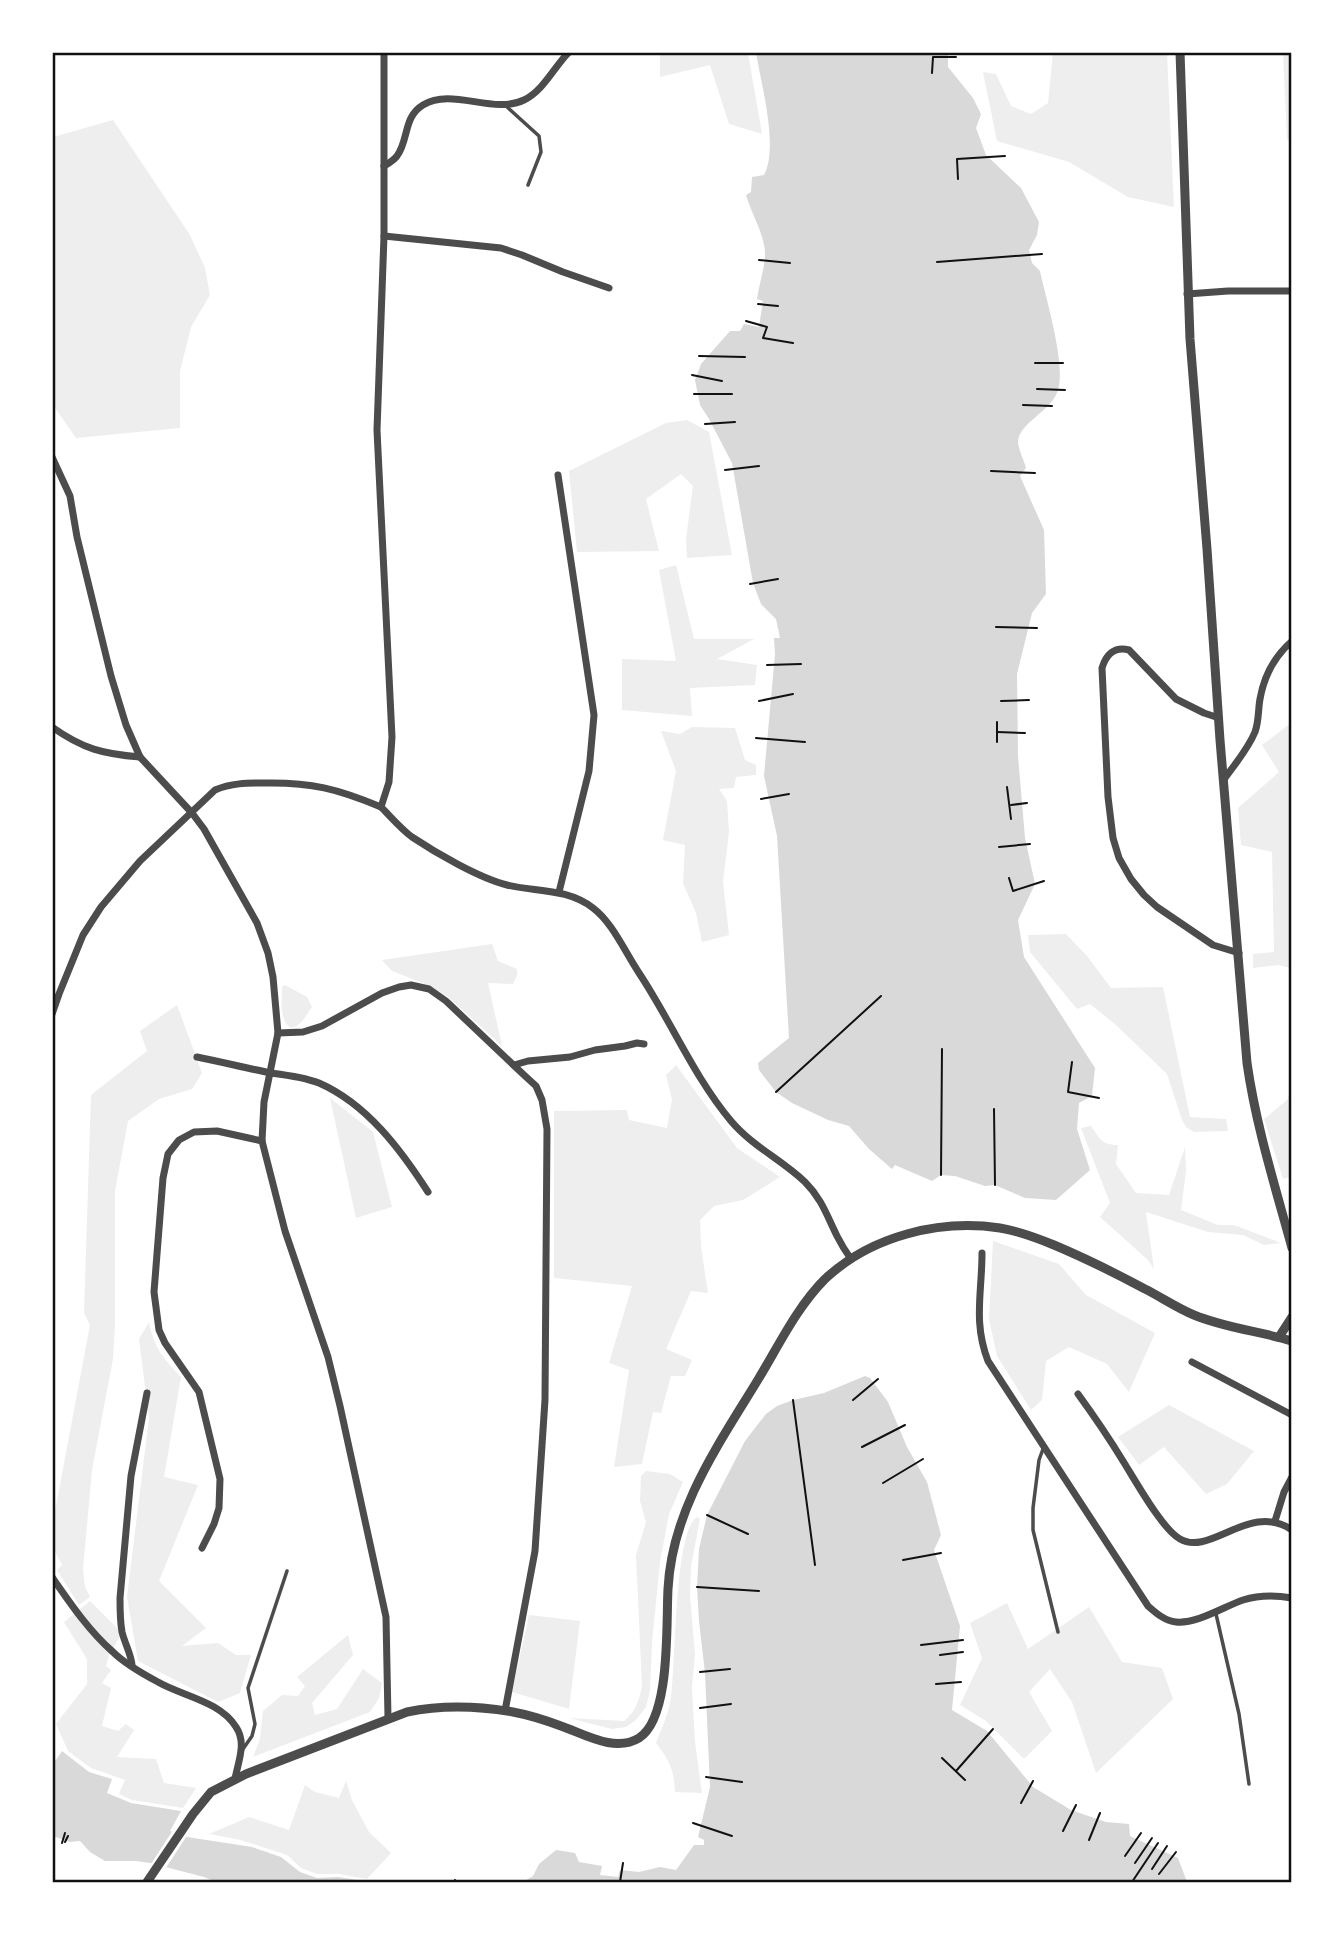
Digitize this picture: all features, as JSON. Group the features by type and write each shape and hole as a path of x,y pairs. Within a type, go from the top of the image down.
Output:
{"street":[{"path":"381,807 389,782 392,737 377,430 384,236 384,52"},
{"path":"384,166 395,159 402,148 407,126 422,105 445,100 506,106 525,99 538,89 559,56 569,52"},
{"path":"1180,52 1187,294 1247,1063 1259,1131 1292,1248"},
{"path":"384,236 501,248 609,288"},
{"path":"1187,294 1292,291"},
{"path":"52,457 70,496 77,537 125,725 140,757 204,829 257,923 268,953 278,1033 264,1101 262,1141 285,1231 328,1357 343,1416 386,1617 388,1718"},
{"path":"558,475 594,715 589,771 559,892"},
{"path":"1225,778 1254,733 1260,697 1270,668 1292,641"},
{"path":"1219,718 1176,699 1129,650 1122,648 1112,651 1105,659 1102,668 1108,797 1113,838 1119,858 1138,887 1157,907 1213,945 1239,953"},
{"path":"52,727 90,748 109,754 140,757"},
{"path":"52,1014 83,935 101,907 141,861 215,790 240,783 311,784 340,792 381,807 411,836 470,870 507,885 559,892 585,903 604,919 652,992 716,1101 754,1144 793,1172 813,1191 851,1259"},
{"path":"278,1033 303,1032 322,1026 382,993 399,987 411,985 429,989 446,1000 536,1086 542,1100 547,1129 545,1400 536,1551 505,1711"},
{"path":"514,1065 636,1043 644,1044"},
{"path":"197,1057 316,1082 349,1100 382,1131 428,1192"},
{"path":"202,1548 219,1508 220,1479 200,1392 165,1343 159,1330 154,1292 163,1178 168,1154 179,1140 194,1132 217,1131 262,1141"},
{"path":"147,1882 192,1814 211,1793 234,1779 407,1712 461,1707 505,1711 537,1718 608,1743 636,1740 650,1726 657,1714 661,1698 668,1584 673,1550 690,1496 793,1321 818,1287 851,1259 885,1241 922,1230 968,1226 1000,1228 1064,1250 1198,1317 1292,1340"},
{"path":"982,1253 978,1315 983,1349 996,1376 1148,1606 1175,1622 1188,1621 1244,1600 1277,1596 1292,1598"},
{"path":"1279,1337 1292,1317"},
{"path":"1192,1362 1292,1415"},
{"path":"131,1665 131,1656 122,1633 120,1598 131,1476 146,1393"},
{"path":"1079,1394 1152,1507 1180,1540 1203,1542 1257,1522 1275,1521 1292,1530"},
{"path":"1275,1521 1292,1477"},
{"path":"52,1577 70,1604 114,1654 158,1683 226,1715 237,1727 242,1750 234,1779"}],"lane":[{"path":"506,106 539,136 541,152 528,185"},
{"path":"1044,1447 1039,1460 1033,1530 1058,1632"},
{"path":"242,1750 252,1736 255,1724 248,1697 251,1677 287,1571"},
{"path":"1215,1612 1239,1714 1249,1784"}],"path":[{"path":"932,73 933,57 956,57"},
{"path":"958,179 957,159 1005,156"},
{"path":"937,262 1042,254"},
{"path":"759,260 790,263"},
{"path":"758,304 778,306"},
{"path":"746,321 767,327 763,338 793,343"},
{"path":"699,356 746,357"},
{"path":"1035,363 1063,363"},
{"path":"692,374 722,380"},
{"path":"1037,389 1065,390"},
{"path":"694,394 732,394"},
{"path":"1023,405 1052,406"},
{"path":"705,424 736,422"},
{"path":"725,470 759,466"},
{"path":"991,471 1034,473"},
{"path":"750,584 778,579"},
{"path":"996,627 1037,628"},
{"path":"767,665 801,664"},
{"path":"759,701 793,694"},
{"path":"1001,701 1029,700"},
{"path":"997,722 997,742"},
{"path":"997,732 1025,733"},
{"path":"756,738 805,743"},
{"path":"1007,787 1011,819"},
{"path":"761,799 789,794"},
{"path":"1009,805 1027,803"},
{"path":"999,848 1030,844"},
{"path":"1009,878 1013,891 1044,881"},
{"path":"776,1092 881,996"},
{"path":"941,1175 942,1049"},
{"path":"1072,1062 1068,1092 1099,1098"},
{"path":"994,1110 995,1185"},
{"path":"853,1400 878,1379"},
{"path":"793,1400 815,1565"},
{"path":"862,1447 905,1425"},
{"path":"883,1483 923,1459"},
{"path":"707,1515 748,1534"},
{"path":"903,1560 941,1553"},
{"path":"697,1587 759,1591"},
{"path":"920,1645 963,1640"},
{"path":"940,1656 963,1652"},
{"path":"699,1672 730,1669"},
{"path":"936,1684 961,1682"},
{"path":"700,1707 731,1704"},
{"path":"957,1771 993,1728"},
{"path":"942,1758 965,1780"},
{"path":"705,1777 742,1782"},
{"path":"1021,1803 1033,1781"},
{"path":"1063,1831 1076,1805"},
{"path":"1089,1840 1100,1813"},
{"path":"694,1823 732,1836"},
{"path":"1125,1856 1141,1833"},
{"path":"64,1843 66,1835"},
{"path":"1135,1863 1152,1838"},
{"path":"1132,1882 1158,1843"},
{"path":"1152,1869 1167,1846"},
{"path":"1159,1874 1176,1852"},
{"path":"620,1882 623,1863"}],"shaded area":[{"path":"660,53 748,53 762,134 729,124 710,65 660,77"},
{"path":"756,53 948,53 948,67 973,98 981,114 976,128 986,155 1021,188 1039,222 1037,235 1029,250 1032,263 1040,271 1057,348 1060,379 1055,397 1024,428 1018,441 1026,468 1020,476 1044,530 1046,594 1032,613 1017,674 1018,756 1025,838 1035,884 1018,920 1024,957 1095,1068 1092,1096 1079,1103 1077,1129 1090,1170 1056,1200 1025,1198 995,1185 985,1186 955,1176 941,1175 932,1181 895,1165 892,1169 869,1149 849,1126 828,1120 792,1103 776,1092 759,1070 758,1063 789,1038 777,836 764,776 775,654 774,638 780,638 776,619 761,604 753,583 732,463 700,405 695,380 701,364 730,331 740,331 744,324 759,327 763,301 757,299 765,254 746,195 751,192 752,177 764,175 770,149 768,115"},
{"path":"1053,53 1167,53 1174,207 1128,197 1069,162 997,141 983,72 996,74 1011,106 1031,114 1048,103"},
{"path":"1283,53 1291,53 1291,144 1287,139"},
{"path":"113,120 190,235 205,268 210,295 191,327 180,371 180,428 76,438 53,405 53,137"},
{"path":"687,420 709,432 732,555 687,558 686,539 693,486 681,474 646,499 659,551 577,552 569,471 666,423"},
{"path":"676,565 694,639 754,639 717,659 757,665 755,685 690,688 692,716 622,710 622,659 676,661 659,570"},
{"path":"1291,723 1291,968 1278,965 1253,968 1253,954 1274,952 1272,852 1241,845 1238,808 1279,772 1262,745"},
{"path":"692,727 735,728 745,760 756,765 756,775 736,777 734,788 719,789 727,801 729,832 723,882 729,935 702,942 696,913 683,883 685,845 663,840 676,771 661,731 680,734"},
{"path":"1066,934 1111,988 1163,987 1190,1117 1226,1119 1228,1131 1194,1132 1186,1127 1167,1074 1090,1004 1077,1009 1030,952 1028,935"},
{"path":"492,944 498,961 517,969 513,984 488,983 502,1046 448,997 428,985 392,971 382,960"},
{"path":"285,985 307,997 312,1007 300,1023 290,1028 286,1024 282,1009 282,987"},
{"path":"177,1005 202,1073 192,1089 159,1099 128,1121 115,1191 113,1359 92,1470 83,1569 85,1587 90,1597 79,1605 57,1570 62,1565 53,1548 53,1522 90,1325 84,1313 91,1095 147,1051 140,1031"},
{"path":"676,1065 737,1148 780,1177 743,1200 714,1206 700,1220 708,1293 691,1291 666,1349 692,1360 685,1376 671,1376 661,1413 653,1412 642,1464 614,1467 629,1370 609,1363 632,1286 554,1278 554,1111 627,1110 629,1120 667,1128 672,1099 666,1075"},
{"path":"1291,1091 1291,1177 1283,1179 1264,1119 1287,1100"},
{"path":"330,1098 373,1132 392,1207 356,1218"},
{"path":"1091,1126 1102,1140 1118,1145 1116,1164 1136,1193 1169,1195 1185,1147 1186,1171 1181,1210 1218,1225 1234,1225 1281,1243 1264,1245 1243,1235 1208,1232 1146,1212 1154,1269 1148,1260 1100,1217 1110,1203 1081,1128"},
{"path":"993,1241 1059,1264 1086,1295 1155,1333 1129,1392 1107,1364 1069,1347 1046,1361 1042,1400 1031,1410 997,1356 989,1319"},
{"path":"149,1322 160,1352 181,1377 164,1477 198,1485 159,1581 206,1628 182,1646 218,1643 236,1655 251,1655 240,1693 218,1702 138,1661 127,1597 149,1418 139,1339"},
{"path":"865,1376 870,1378 888,1402 907,1447 927,1482 941,1535 934,1550 960,1626 952,1710 987,1731 1033,1787 1071,1810 1106,1822 1129,1824 1130,1836 1178,1858 1187,1882 523,1882 533,1876 539,1864 556,1850 575,1853 579,1862 602,1866 600,1875 618,1877 620,1870 639,1872 660,1867 676,1870 694,1845 704,1845 704,1840 698,1837 710,1787 705,1673 697,1587 699,1549 707,1515 745,1441 766,1414 777,1406 824,1393"},
{"path":"1169,1405 1254,1451 1227,1484 1206,1494 1164,1447 1139,1465 1118,1437"},
{"path":"646,1471 670,1474 683,1482 669,1514 660,1562 650,1691 646,1707 636,1720 626,1727 612,1729 569,1718 624,1721 640,1696 642,1686 636,1555 646,1522 640,1501 641,1476"},
{"path":"697,1517 700,1519 691,1566 690,1595 695,1654 692,1687 695,1742 702,1793 675,1792 670,1766 656,1743 671,1697 677,1600 684,1547 689,1527"},
{"path":"90,1601 122,1633 109,1655 106,1666 111,1670 102,1683 111,1688 102,1726 118,1731 126,1724 134,1730 117,1757 156,1759 164,1783 196,1788 183,1808 132,1800 119,1794 125,1780 91,1768 68,1751 56,1724 87,1684 87,1659 64,1622"},
{"path":"1007,1603 1028,1649 1089,1607 1122,1662 1162,1668 1173,1699 1096,1773 1072,1702 1050,1669 1029,1692 1052,1731 1024,1759 986,1721 960,1705 982,1658 970,1623"},
{"path":"529,1615 580,1621 569,1709 512,1692"},
{"path":"348,1635 353,1655 312,1703 315,1715 337,1709 363,1669 382,1683 379,1698 370,1712 253,1757 260,1739 263,1711 282,1695 298,1696 305,1686 297,1677"},
{"path":"62,1751 89,1772 112,1779 107,1793 131,1803 181,1811 170,1831 187,1837 252,1847 281,1857 300,1872 317,1878 338,1877 370,1882 216,1882 150,1863 105,1861 90,1852 80,1841 70,1842 53,1836 53,1759 56,1760"},
{"path":"346,1781 352,1800 369,1832 391,1853 367,1879 339,1874 317,1874 301,1868 287,1855 241,1840 209,1834 249,1817 289,1830 305,1785 315,1792 339,1798"}],"pier":[{"path":"179,1821 175,1829 188,1834 164,1871 149,1867"}]}
